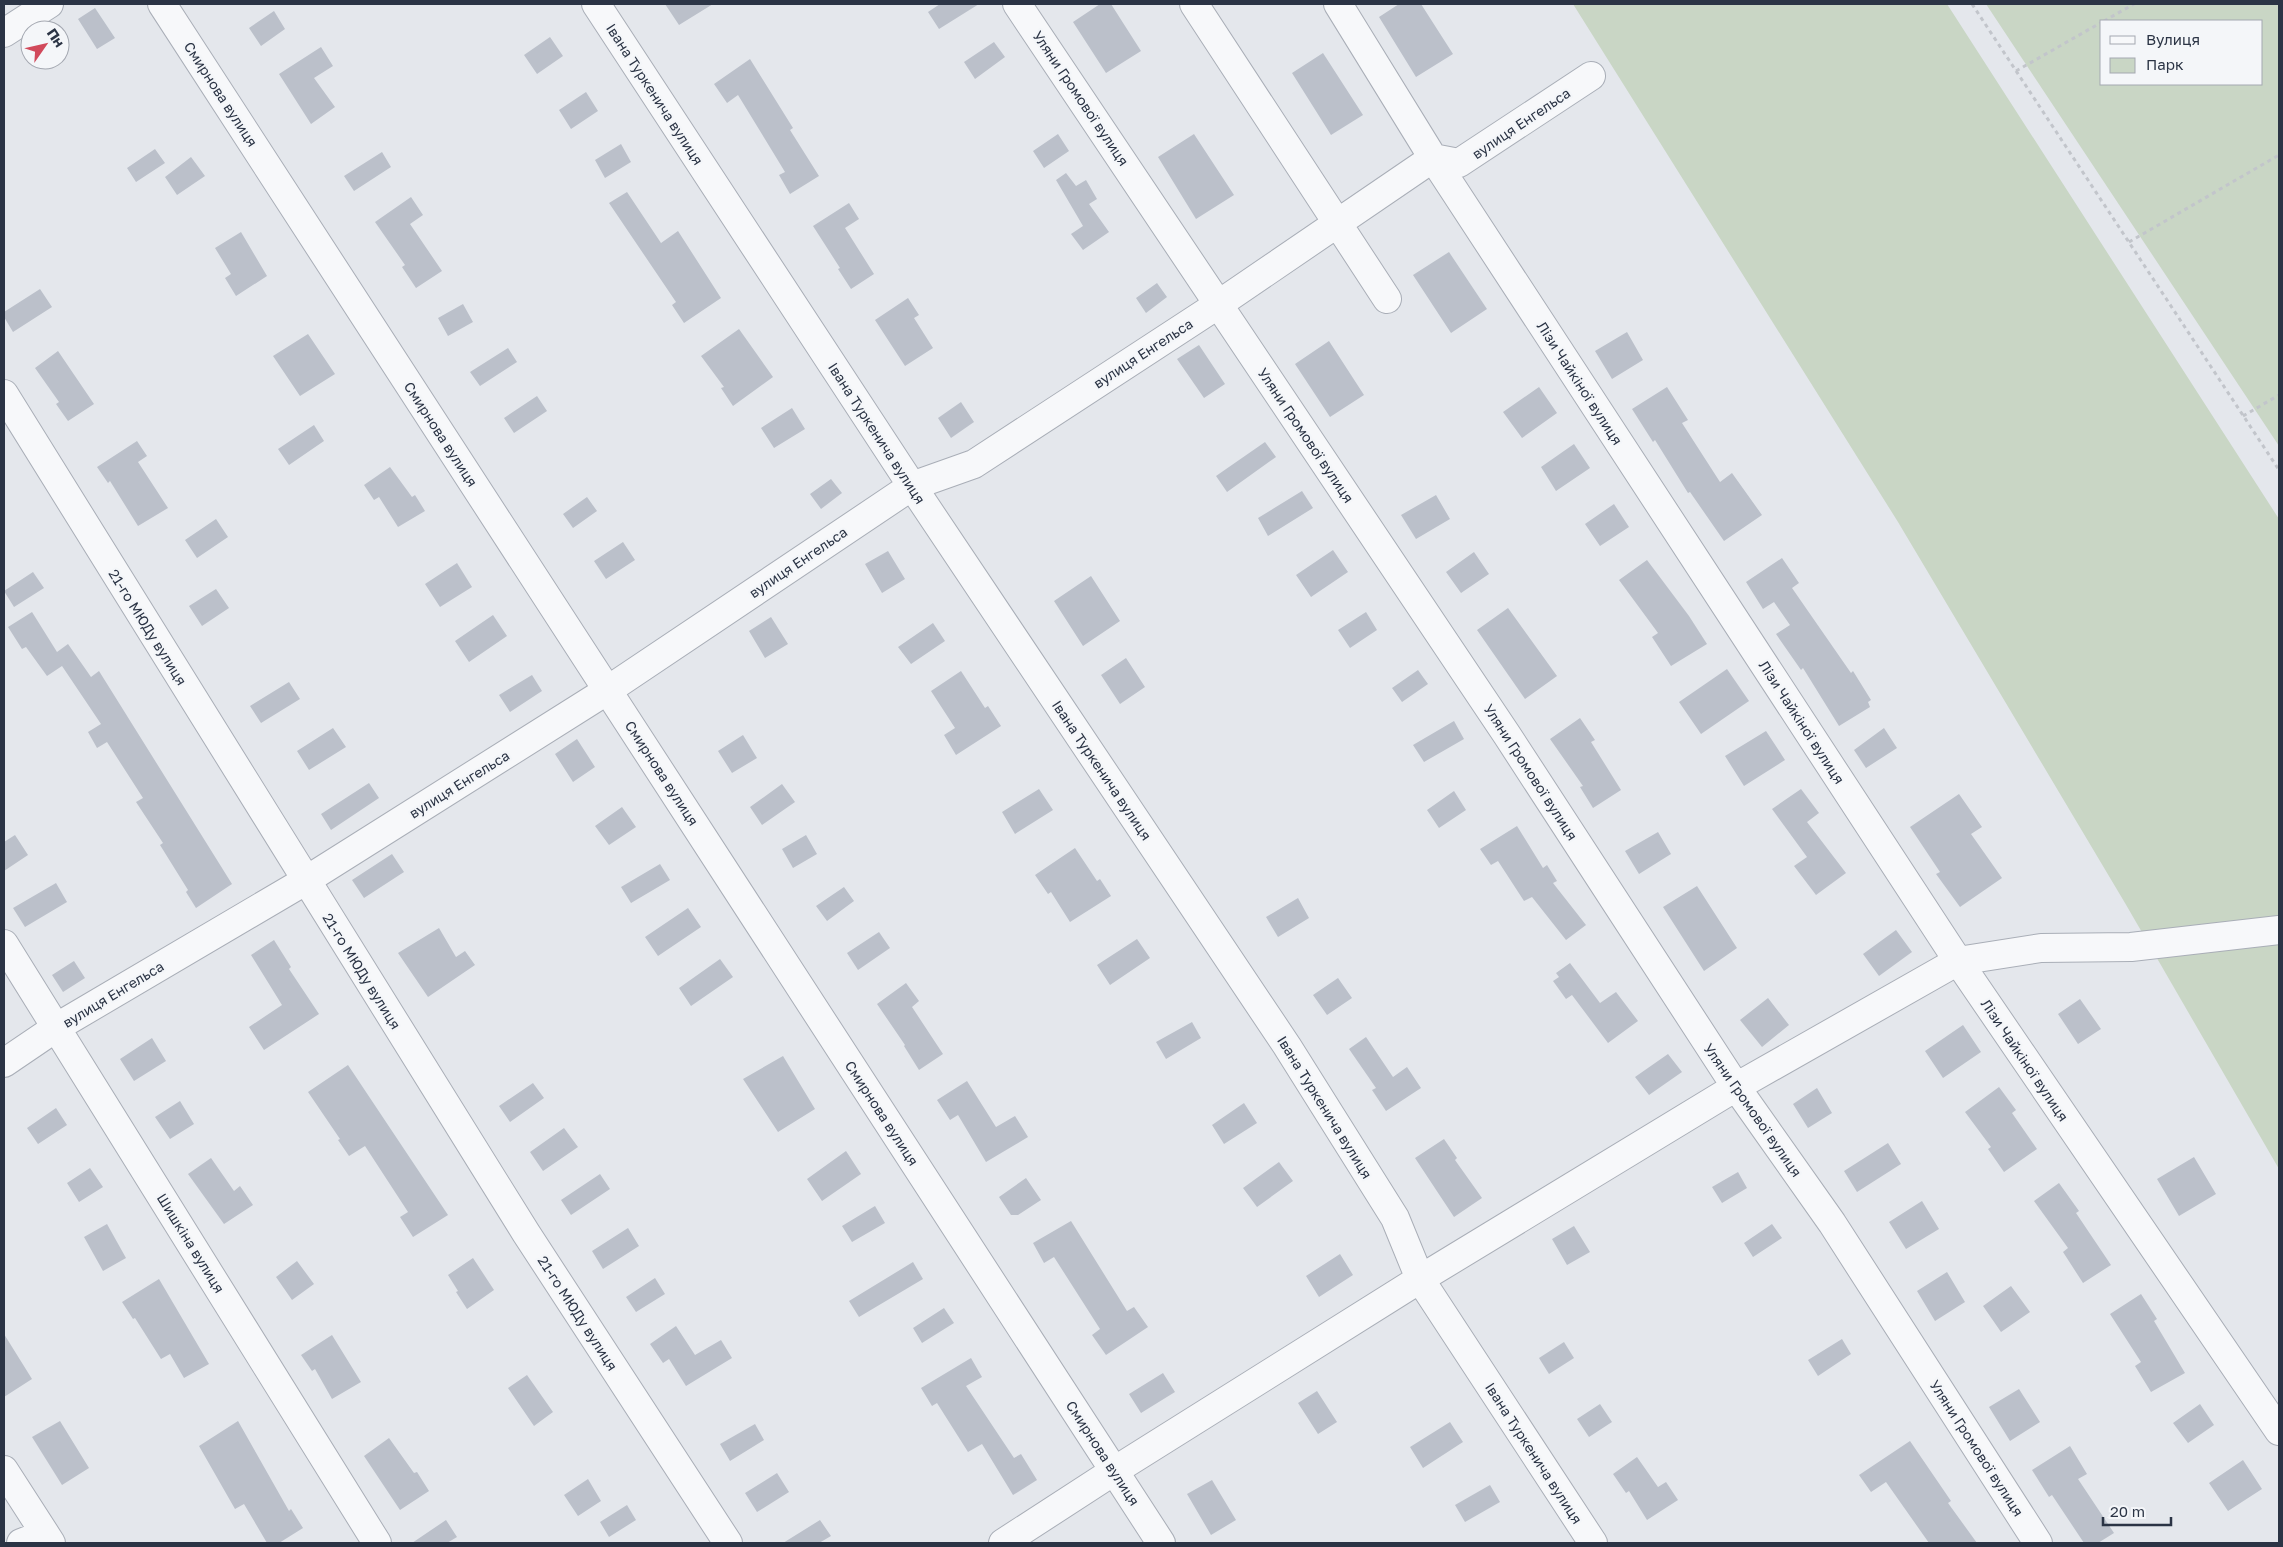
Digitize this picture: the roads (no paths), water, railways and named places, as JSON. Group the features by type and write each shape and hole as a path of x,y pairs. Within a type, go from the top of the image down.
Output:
{"street":[{"path":"4,33 49,4"},
{"name":"Смирнова вулиця","path":"162,4 1161,1543"},
{"name":"Івана Туркенича вулиця","path":"596,4 912,486 1287,1046 1395,1218 1420,1280 1593,1543"},
{"name":"Уляни Громової вулиця","path":"1017,4 1507,735 1736,1087 1832,1223 2038,1543"},
{"path":"1194,4 1387,299"},
{"name":"Лізи Чайкіної вулиця","path":"1338,4 1433,158 1958,961 2279,1431"},
{"name":"вулиця Енгельса","path":"4,1063 56,1028 306,881 608,690 912,486 974,464 1219,304 1433,158 1459,163 1591,76"},
{"name":"21-го МЮДу вулиця","path":"4,394 526,1233 728,1543"},
{"path":"1003,1543 1114,1471 1420,1280 1736,1087 1958,961 2041,948 2132,947 2279,930"},
{"name":"Шишкіна вулиця","path":"4,944 377,1543"},
{"path":"4,1470 39,1540"}]}
